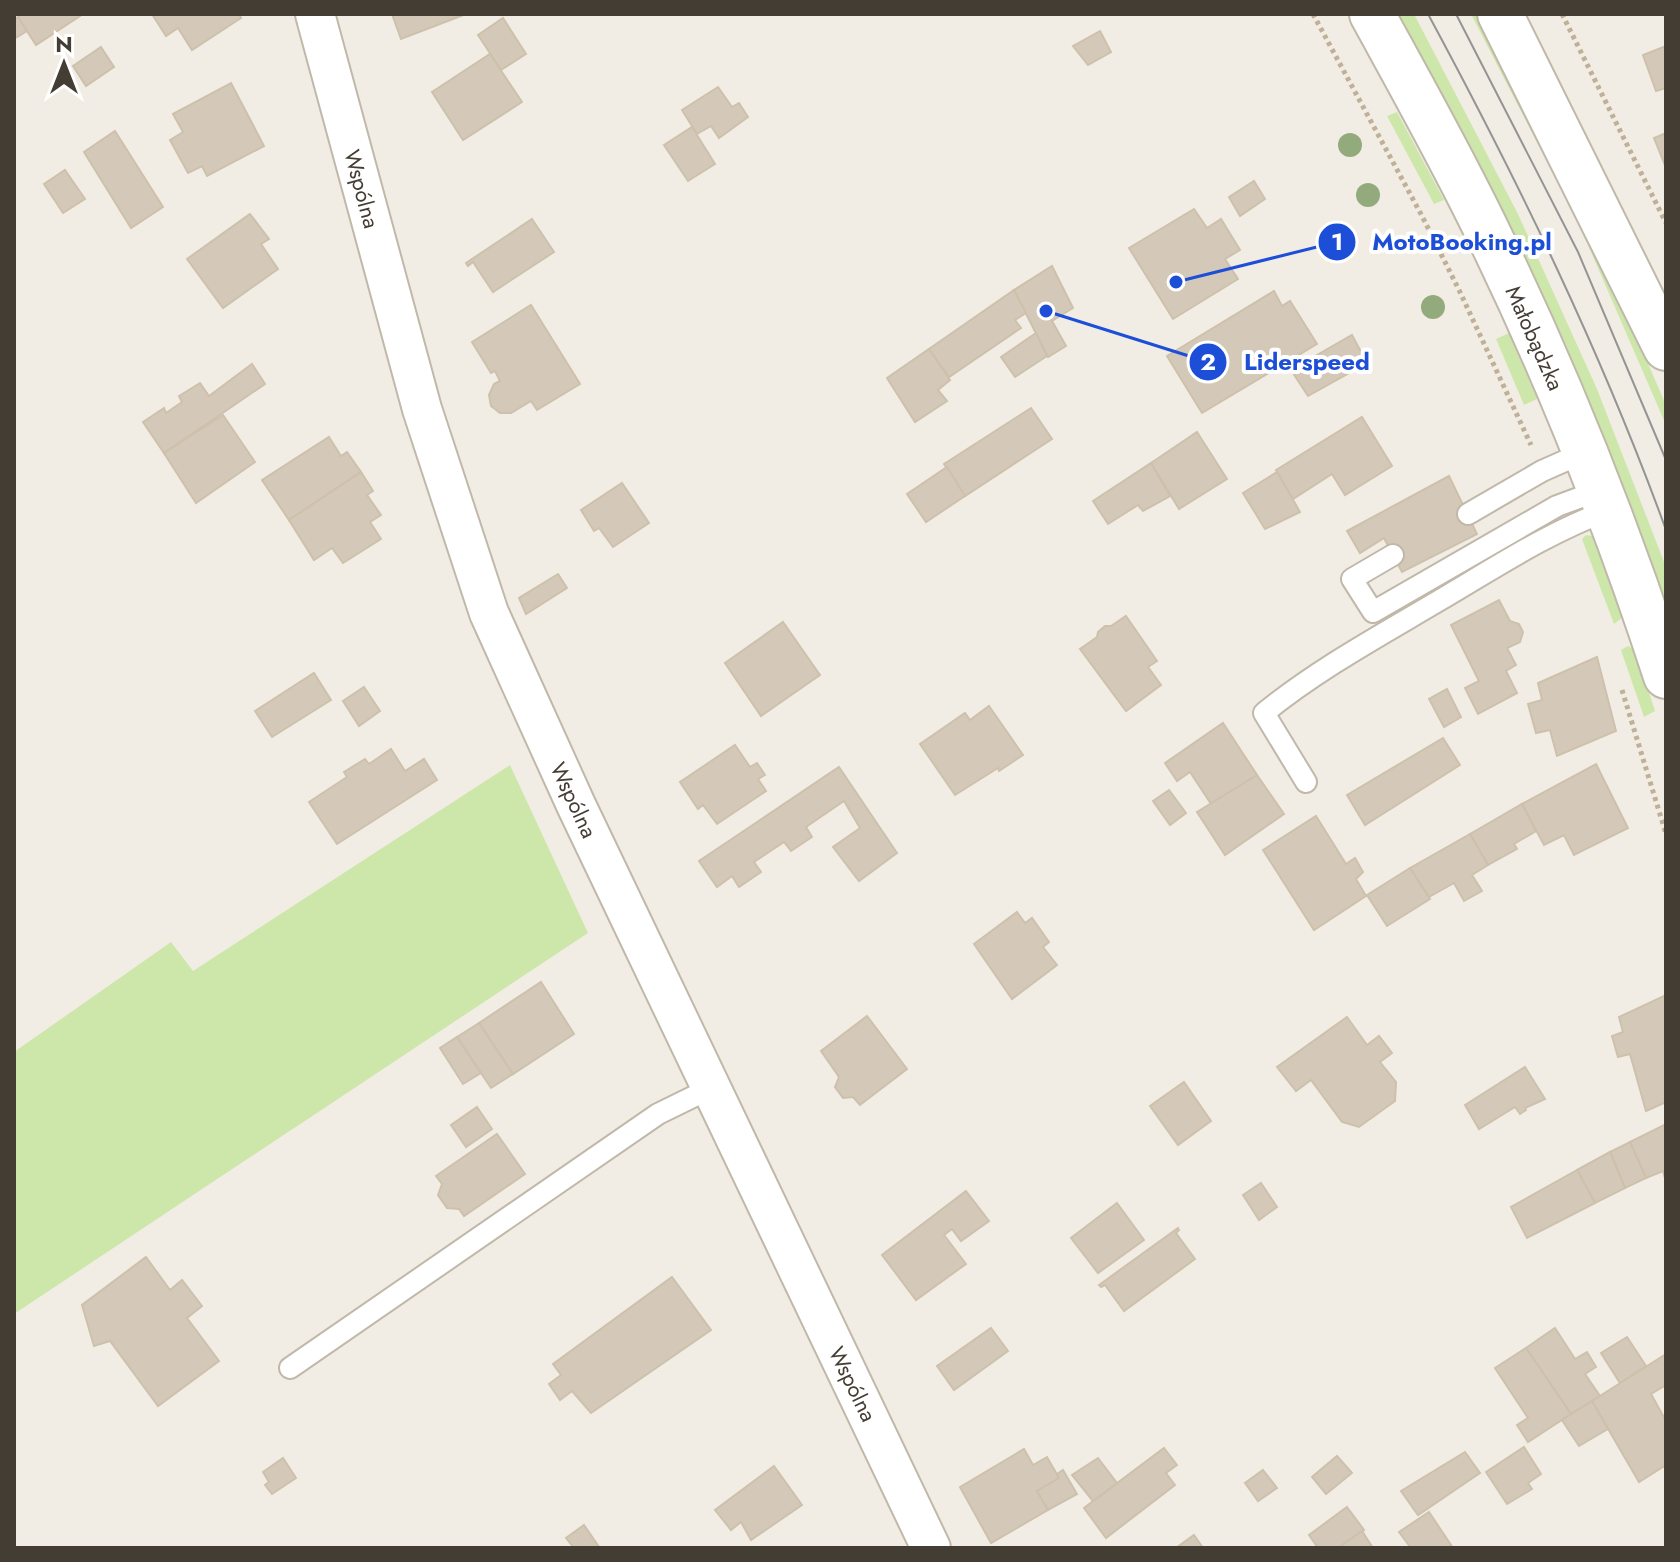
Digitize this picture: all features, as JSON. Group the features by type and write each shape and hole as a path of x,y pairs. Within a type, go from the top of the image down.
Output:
{"street":[{"name":"Wspólna","path":"315,14 422,409 489,613 576,805 931,1548"},
{"name":"Małobądzka","path":"1372,14 1489,235 1598,484 1666,676"},
{"path":"1500,14 1666,348"}],"lane":[{"path":"1468,514 1542,471 1598,484"},
{"path":"1393,555 1352,579 1373,612 1598,484"},
{"path":"1306,782 1264,713 1287,695 1412,617 1566,526 1598,484"},
{"path":"290,1368 658,1114 711,1088"}],"path":[{"path":"1313,14 1448,266 1542,471"},
{"path":"1562,14 1666,223"},
{"path":"1619,681 1666,834"}],"green space":[{"path":"1399,14 1414,14 1518,214 1597,389 1666,567 1666,602 1609,451 1545,302"},
{"path":"1471,14 1479,14 1623,306 1666,405 1666,425 1578,222"},
{"path":"1397,112 1444,200 1434,204 1387,116"},
{"path":"1509,333 1537,399 1524,405 1496,339"},
{"path":"1586,535 1595,540 1622,611 1623,617 1614,624 1582,539"},
{"path":"1628,646 1635,650 1655,711 1644,717 1621,650"},
{"path":"510,765 588,933 14,1314 14,1052 171,942 193,971"}],"building":[{"path":"23,14 83,14 36,45 18,17"},
{"path":"152,14 239,14 241,18 192,50 178,28 166,36"},
{"path":"392,14 466,14 401,39"},
{"path":"18,17 27,31 14,39 14,20"},
{"path":"503,18 526,54 501,70 478,35"},
{"path":"1100,31 1111,52 1088,65 1073,46"},
{"path":"1666,46 1666,88 1656,91 1643,55"},
{"path":"101,47 114,67 86,86 73,66"},
{"path":"490,54 522,102 463,140 432,92"},
{"path":"231,83 264,146 207,176 202,166 188,173 170,140 183,132 173,114"},
{"path":"718,87 732,107 739,103 748,117 719,138 711,126 697,134 682,110"},
{"path":"692,127 715,164 688,181 664,145"},
{"path":"115,131 163,207 131,228 84,152"},
{"path":"1666,133 1666,168 1654,138"},
{"path":"65,170 85,199 63,213 44,184"},
{"path":"1254,181 1265,199 1240,216 1229,197"},
{"path":"1194,209 1207,228 1221,219 1240,250 1225,259 1238,279 1173,319 1129,248"},
{"path":"250,214 269,239 261,244 278,269 223,308 187,259"},
{"path":"532,219 554,252 493,292 473,262 468,266 466,263"},
{"path":"1052,266 1073,308 1052,321 1066,346 1048,357 1014,290"},
{"path":"1014,290 1026,313 1015,320 1021,328 949,377 929,349"},
{"path":"1274,291 1282,306 1290,301 1317,344 1202,413 1167,356"},
{"path":"531,305 580,384 537,410 531,401 511,413 500,413 491,406 489,395 494,384 500,381 495,371 491,373 472,342"},
{"path":"1036,333 1047,356 1015,377 1001,357"},
{"path":"1352,335 1367,363 1308,396 1291,370"},
{"path":"929,349 950,380 938,390 947,401 915,422 887,378"},
{"path":"252,364 265,384 164,453 143,422 164,408 166,413 182,402 179,396 200,383 209,396"},
{"path":"1031,408 1052,439 965,496 944,464"},
{"path":"223,415 255,462 196,503 164,453"},
{"path":"1362,417 1392,466 1345,495 1332,474 1293,499 1276,470"},
{"path":"1197,432 1227,479 1179,509 1151,463"},
{"path":"329,437 341,456 347,452 361,472 289,520 262,480"},
{"path":"1151,463 1170,496 1143,511 1138,505 1108,524 1093,501"},
{"path":"947,467 965,496 926,522 907,494"},
{"path":"361,472 373,491 367,495 381,515 370,522 381,539 343,563 332,548 314,560 289,520"},
{"path":"1277,472 1300,512 1265,529 1243,493"},
{"path":"1449,476 1477,534 1402,572 1384,538 1360,553 1347,531"},
{"path":"622,483 649,523 613,547 599,528 594,531 581,510"},
{"path":"558,574 567,588 526,614 519,598"},
{"path":"1499,600 1510,621 1519,624 1523,632 1520,642 1507,648 1516,665 1506,671 1517,693 1478,714 1465,688 1479,681 1451,625"},
{"path":"1126,616 1157,661 1148,667 1161,685 1126,711 1080,649 1097,637 1105,626 1111,626"},
{"path":"783,622 820,675 761,716 725,663"},
{"path":"1597,657 1616,731 1557,756 1550,730 1536,733 1528,704 1542,700 1538,683"},
{"path":"314,673 331,700 272,737 255,711"},
{"path":"364,687 380,711 359,726 343,701"},
{"path":"1447,689 1461,717 1444,727 1429,699"},
{"path":"989,706 1023,755 955,795 920,744 965,713 970,720"},
{"path":"1223,723 1257,775 1211,804 1190,772 1177,781 1165,763"},
{"path":"1443,738 1460,765 1365,825 1347,795"},
{"path":"735,745 750,767 757,763 765,775 758,779 766,791 717,824 703,805 698,809 680,782"},
{"path":"391,749 405,771 424,759 437,780 337,844 309,802 347,777 344,772 365,759 369,764"},
{"path":"1596,764 1628,828 1574,855 1564,835 1544,845 1522,804"},
{"path":"839,767 897,853 859,881 833,847 860,828 844,801 806,827 812,837 791,851 784,842 754,862 761,872 739,887 732,876 717,887 699,861"},
{"path":"1257,775 1284,814 1225,855 1197,812"},
{"path":"1169,790 1186,813 1170,825 1153,801"},
{"path":"1522,804 1536,831 1514,844 1517,849 1488,865 1470,834"},
{"path":"1316,816 1346,864 1355,858 1363,872 1356,879 1366,896 1314,930 1263,850"},
{"path":"1470,834 1488,865 1472,875 1482,891 1464,901 1454,883 1429,897 1410,868"},
{"path":"1410,868 1430,899 1387,926 1367,895"},
{"path":"1017,912 1025,923 1032,918 1049,942 1043,947 1057,965 1012,999 974,944"},
{"path":"541,982 574,1034 513,1074 479,1023"},
{"path":"1666,995 1666,1102 1646,1111 1630,1054 1618,1057 1612,1036 1623,1032 1619,1017"},
{"path":"867,1016 907,1069 860,1105 853,1097 843,1098 835,1087 839,1077 821,1051"},
{"path":"1347,1017 1367,1045 1379,1036 1392,1053 1380,1062 1396,1082 1395,1101 1359,1127 1342,1122 1311,1080 1296,1091 1277,1067"},
{"path":"479,1023 513,1074 491,1088 457,1037"},
{"path":"457,1037 481,1073 463,1084 440,1048"},
{"path":"1525,1067 1545,1099 1525,1108 1520,1114 1515,1107 1479,1129 1465,1105"},
{"path":"1184,1082 1211,1121 1178,1145 1150,1106"},
{"path":"477,1107 492,1129 466,1147 451,1125"},
{"path":"1666,1124 1666,1182 1663,1171 1646,1178 1630,1142"},
{"path":"497,1134 525,1174 464,1216 459,1209 447,1208 438,1195 442,1184 436,1176"},
{"path":"1630,1142 1646,1178 1625,1188 1610,1152"},
{"path":"1610,1152 1625,1188 1595,1203 1577,1170"},
{"path":"1577,1170 1595,1203 1527,1238 1511,1207"},
{"path":"1261,1183 1277,1207 1259,1220 1243,1195"},
{"path":"966,1191 989,1221 961,1241 952,1229 944,1235 966,1264 916,1300 882,1255"},
{"path":"1117,1203 1144,1240 1098,1273 1071,1238"},
{"path":"1178,1228 1176,1233 1195,1259 1124,1311 1105,1285 1099,1285"},
{"path":"146,1257 170,1290 182,1280 202,1306 187,1318 219,1361 158,1406 110,1341 94,1346 82,1305"},
{"path":"672,1277 711,1330 591,1413 572,1391 560,1400 549,1384 561,1375 553,1364"},
{"path":"991,1328 1008,1351 954,1390 937,1366"},
{"path":"1555,1328 1575,1359 1587,1352 1596,1367 1585,1374 1600,1396 1571,1414 1526,1348"},
{"path":"1627,1337 1646,1366 1620,1383 1601,1353"},
{"path":"1526,1348 1571,1414 1528,1442 1517,1425 1528,1418 1495,1368"},
{"path":"1666,1354 1666,1385 1651,1394 1666,1421 1666,1465 1639,1482 1592,1401"},
{"path":"1592,1401 1608,1429 1579,1446 1562,1420"},
{"path":"1524,1447 1541,1474 1528,1483 1532,1489 1507,1504 1486,1472"},
{"path":"1164,1448 1177,1465 1166,1473 1175,1485 1106,1538 1084,1508"},
{"path":"1024,1449 1033,1465 1047,1457 1059,1478 1037,1491 1048,1510 991,1543 960,1487"},
{"path":"1465,1452 1480,1473 1418,1515 1401,1491"},
{"path":"1337,1456 1352,1473 1326,1494 1312,1477"},
{"path":"283,1458 296,1478 272,1494 265,1485 269,1482 263,1472"},
{"path":"1098,1458 1117,1483 1093,1501 1072,1475"},
{"path":"774,1466 802,1505 751,1540 741,1522 731,1530 715,1510"},
{"path":"1063,1470 1077,1494 1048,1510 1037,1491 1059,1478 1057,1474"},
{"path":"1263,1470 1277,1488 1258,1501 1245,1483"},
{"path":"1347,1507 1364,1530 1338,1548 1318,1548 1309,1535"},
{"path":"1429,1512 1453,1548 1411,1548 1399,1532"},
{"path":"584,1525 598,1548 574,1548 566,1538"},
{"path":"1362,1531 1373,1548 1338,1548"},
{"path":"1194,1535 1203,1548 1176,1548"}],"tram line":[{"path":"1428,14 1494,140 1586,332 1666,530"},
{"path":"1456,14 1578,252 1666,460"}],"place":[{"name":"MotoBooking.pl","path":"1176,282"},
{"name":"Liderspeed","path":"1046,311"}]}
